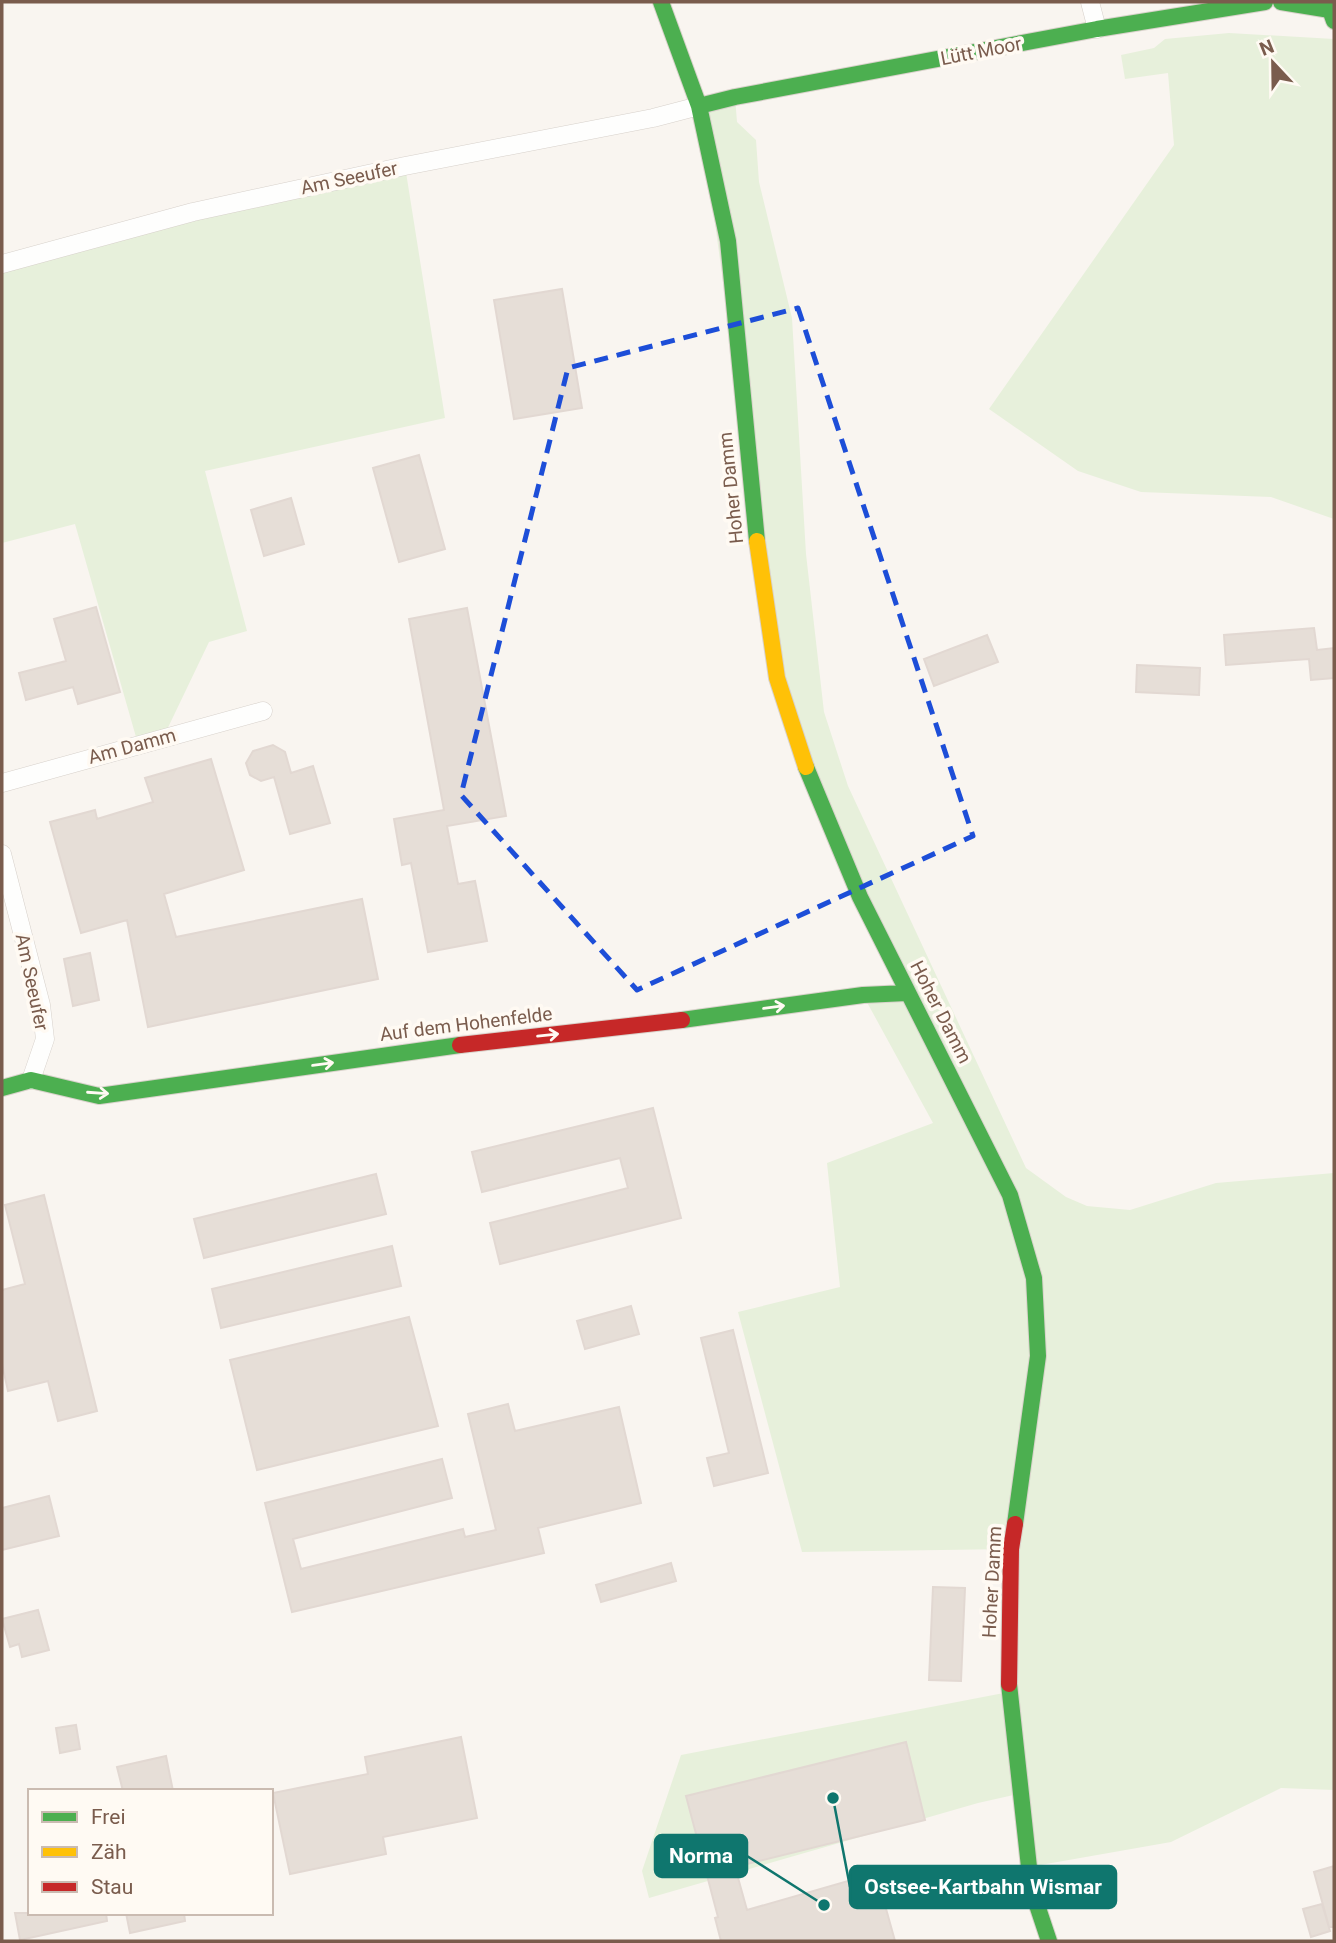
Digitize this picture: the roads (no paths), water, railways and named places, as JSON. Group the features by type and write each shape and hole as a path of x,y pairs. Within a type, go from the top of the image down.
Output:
{"main road":[{"name":"Hoher Damm","path":"661,2 699,106 728,241 759,561 777,678 808,772 860,897 1010,1195 1034,1278 1038,1356 1011,1549 1009,1692 1029,1867 1049,1941"},
{"name":"Lütt Moor","path":"699,106 1097,29 1265,2"},
{"path":"1281,2 1332,11"},
{"name":"Auf dem Hohenfelde","path":"31,1080 99,1096 425,1049 661,1023 863,995 907,993"},
{"path":"2,1088 31,1080"}],"street":[{"path":"1090,2 1097,29"},
{"name":"Am Seeufer","path":"2,264 193,212 405,166 653,118 699,106"},
{"name":"Am Damm","path":"2,783 263,711"},
{"name":"Am Seeufer","path":"2,854 41,1005 45,1039 31,1080"}],"place":[{"name":"Ostsee-Kartbahn Wismar","path":"833,1798"},
{"name":"Norma","path":"824,1905"}]}
